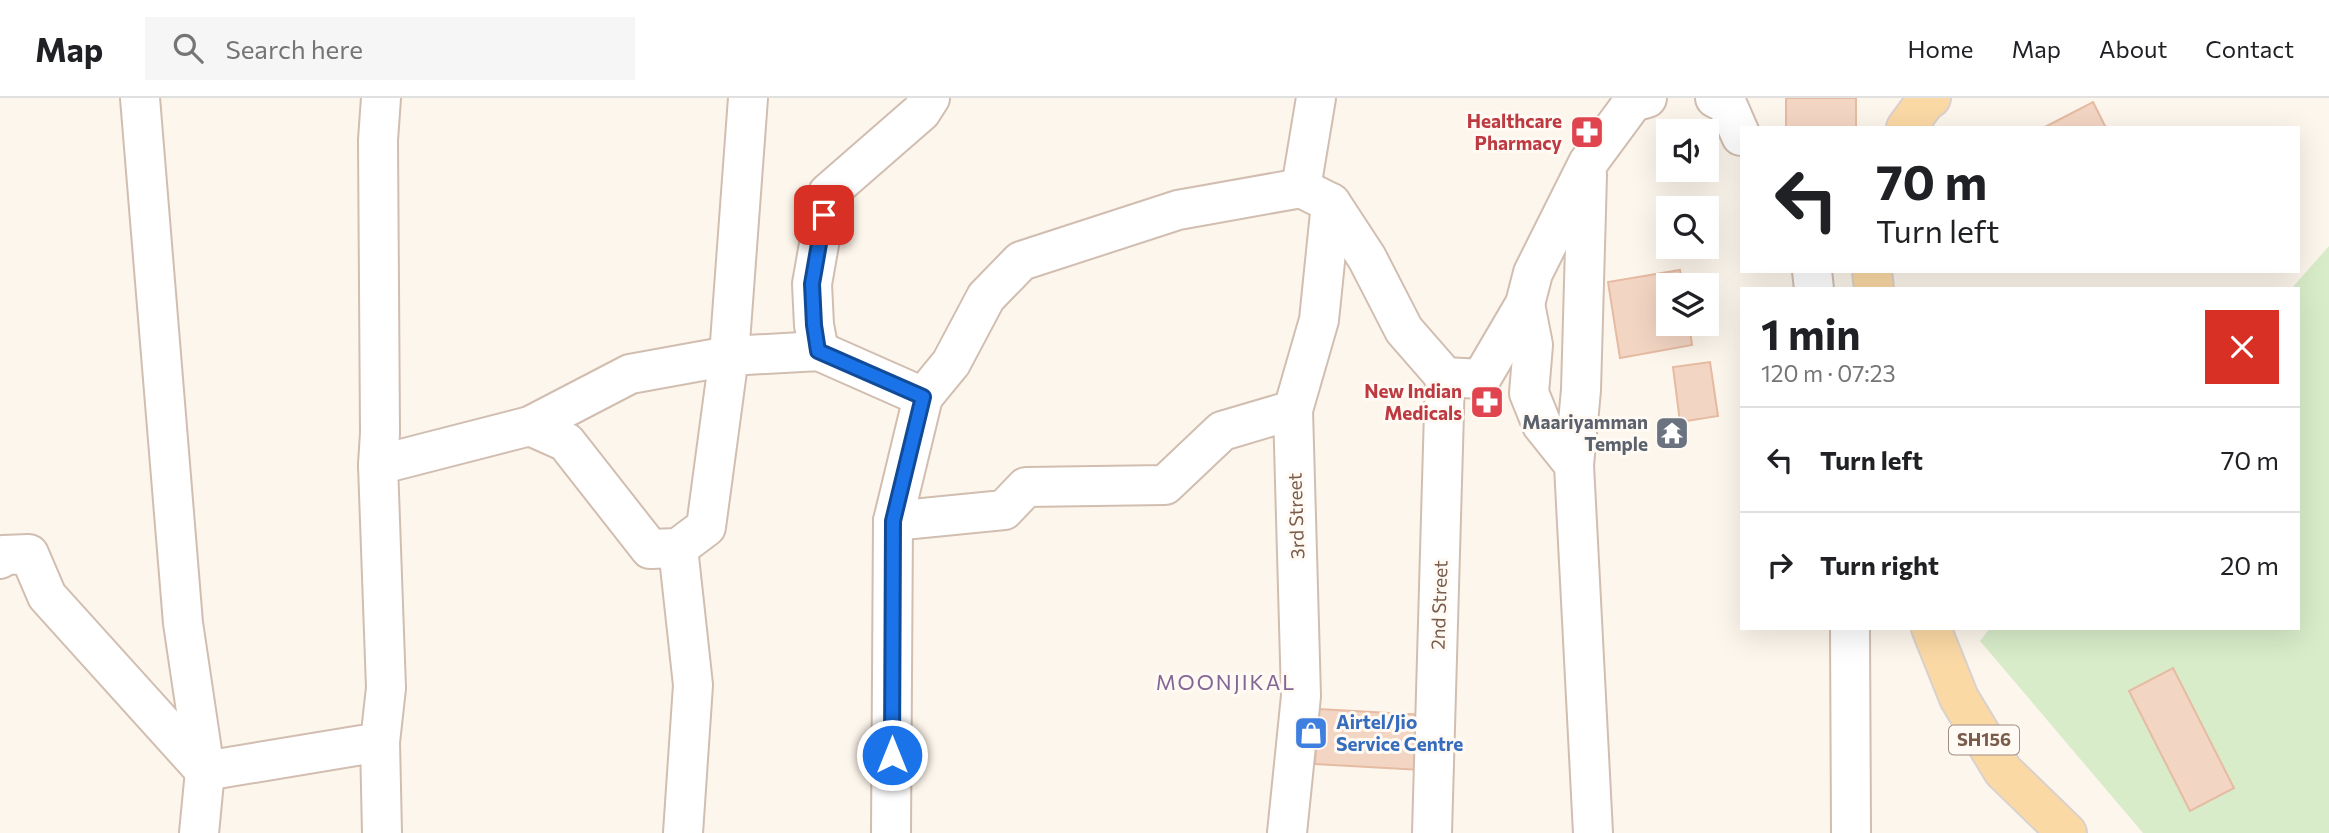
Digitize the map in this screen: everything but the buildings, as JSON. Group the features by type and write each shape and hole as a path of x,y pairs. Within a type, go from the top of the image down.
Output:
{"main road":[{"name":"SH156","path":"1932,630 1959,698 2003,771 2067,833"}],"street":[{"path":"140,98 183,623 205,771 200,833"},
{"path":"381,98 378,140 380,433 377,465 386,688 380,742 382,833"},
{"path":"530,426 566,442 650,549 678,548 706,527 729,356 748,98"},
{"path":"818,351 812,284 828,192 921,112 930,98"},
{"name":"3rd Street","path":"1287,833 1301,696 1293,410 1319,320 1316,98"},
{"path":"891,833 893,521 923,397 951,363 986,297 1021,261 1178,210 1316,195 1367,258 1404,330 1445,377 1481,379 1525,304 1533,273 1588,163 1633,102 1647,98"},
{"path":"1715,98 1727,104 1740,134"},
{"path":"1588,163 1581,390 1574,465 1593,833"},
{"path":"1525,304 1533,345 1530,393 1542,425 1574,465"},
{"path":"377,465 530,426 630,374 729,356 818,351 923,397"},
{"name":"2nd Street","path":"1432,833 1445,377"},
{"path":"893,521 1004,510 1026,487 1166,485 1222,431 1293,410"},
{"path":"678,548 693,685 683,833"},
{"path":"0,559 4,555 29,554 47,596 205,771"},
{"path":"1850,630 1856,828"},
{"path":"205,771 380,742"}],"green space":[{"path":"2329,246 2329,833 2143,833 1980,641 1988,630 2300,630 2300,287 2293,287"}],"place":[{"name":"Healthcare Pharmacy","path":"1587,132"},
{"name":"New Indian Medicals","path":"1487,402"},
{"name":"Maariyamman Temple","path":"1672,433"},
{"name":"Airtel/Jio Service Centre","path":"1311,733"}],"district":[{"name":"MOONJIKAL","path":"1226,683"}],"route":[{"path":"824,215 812,284 818,351 923,397 893,521 892,755"}]}
